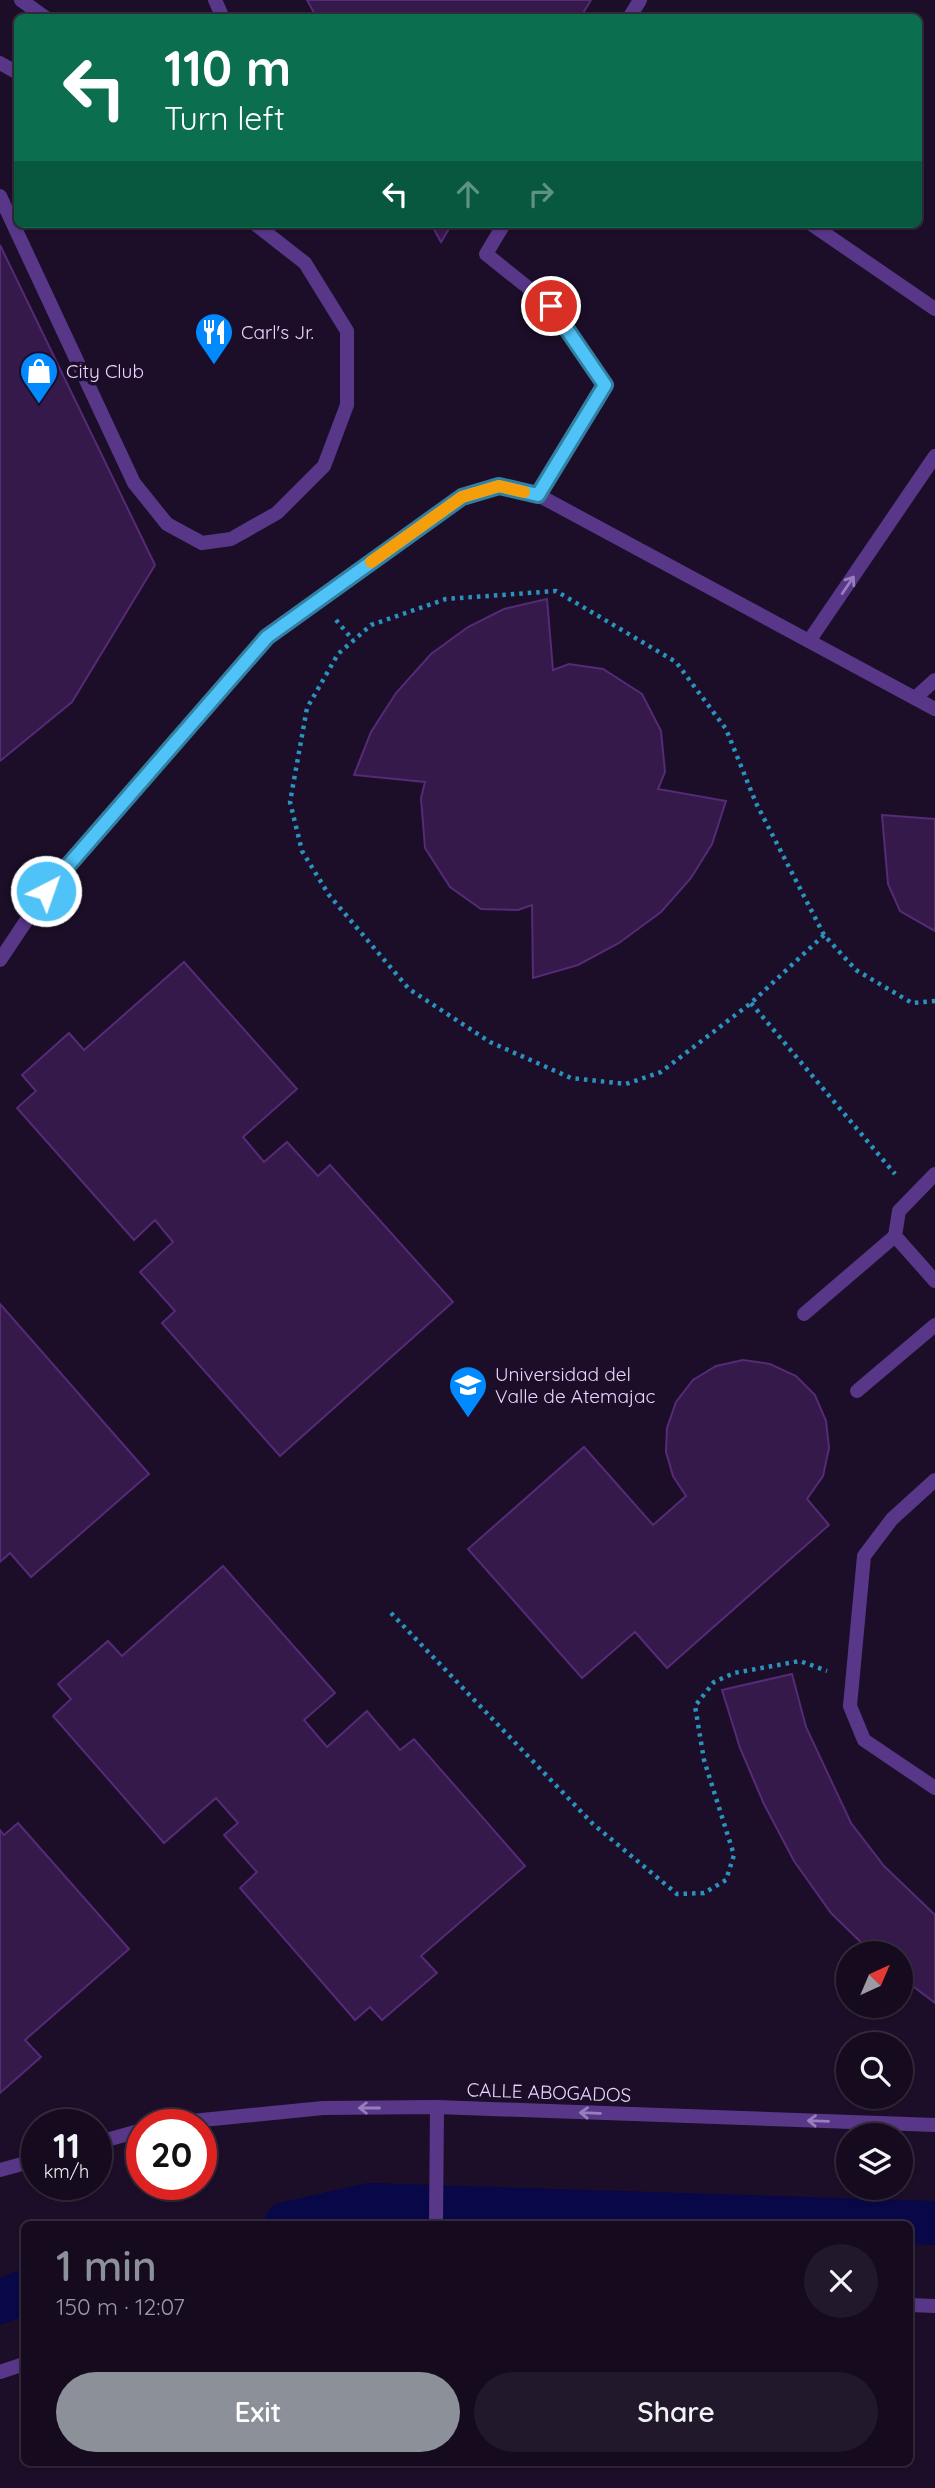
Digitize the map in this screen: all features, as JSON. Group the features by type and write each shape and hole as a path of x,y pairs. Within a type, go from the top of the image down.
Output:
{"street":[{"path":"21,0 40,14"},
{"path":"0,196 14,220"},
{"path":"18,228 134,482 167,524 202,543 230,539 277,513 324,466 347,405 347,331 305,263 260,228"},
{"path":"502,228 486,254 551,306 605,385 538,495"},
{"path":"817,228 935,309"},
{"path":"809,641 935,456"},
{"path":"0,960 46,891 267,637 462,497 499,486 538,495 935,709"},
{"path":"915,698 935,680"},
{"path":"804,1314 895,1237 899,1211 935,1174"},
{"path":"895,1237 935,1281"},
{"path":"858,1391 935,1325"},
{"path":"935,1480 892,1519 864,1556 850,1706 864,1740 935,1788"},
{"path":"436,2221 437,2107"},
{"name":"CALLE ABOGADOS","path":"217,2119 323,2108 437,2107 935,2125"},
{"path":"0,2170 21,2164"},
{"path":"913,2305 935,2306"},
{"path":"0,2372 21,2365"}],"path":[{"path":"824,935 751,1003 661,1072 626,1084 570,1078 490,1042 409,989 329,894 302,851 290,802 307,708 338,654 371,625 446,599 556,591 610,620 676,662 726,729 756,803 824,935 856,970 879,984 912,1003 935,1001"},
{"path":"751,1003 913,1194"},
{"path":"391,1613 593,1824 677,1894 704,1893 726,1880 734,1855 704,1760 695,1706 714,1682 734,1674 800,1661 852,1680"}],"building":[{"path":"307,0 591,0 582,14 315,14"},
{"path":"433,228 450,228 441,242"},
{"name":"City Club","path":"0,245 155,565 72,702 0,761"},
{"path":"547,599 553,670 569,664 603,669 642,694 661,731 665,772 658,789 726,801 712,844 691,878 661,912 619,943 578,965 533,978 532,905 518,910 481,909 450,887 425,848 421,798 425,782 354,775 371,732 396,693 431,654 468,627 504,609"},
{"path":"882,815 935,819 935,931 900,911 888,884"},
{"path":"184,962 297,1089 243,1137 264,1162 287,1142 318,1176 330,1165 453,1302 280,1456 162,1323 175,1311 140,1272 173,1242 155,1220 134,1240 17,1108 36,1091 22,1075 69,1033 84,1050"},
{"path":"0,1304 149,1474 31,1577 10,1553 0,1562"},
{"path":"743,1360 770,1364 796,1376 815,1395 826,1421 829,1448 823,1476 807,1499 829,1525 667,1668 635,1632 582,1678 468,1549 584,1447 653,1525 686,1496 673,1476 666,1452 667,1428 676,1402 693,1380 716,1366"},
{"path":"223,1566 335,1693 304,1720 327,1747 367,1711 400,1750 414,1739 525,1866 421,1956 437,1973 382,2020 370,2007 355,2020 240,1888 257,1872 224,1835 238,1823 216,1798 164,1843 53,1716 71,1699 58,1684 108,1641 122,1656"},
{"path":"792,1674 806,1727 851,1823 884,1866 935,1915 935,2003 914,1987 914,1941 860,1941 831,1913 794,1861 764,1804 740,1748 722,1690"},
{"path":"18,1823 129,1949 25,2040 41,2057 0,2093 0,1830 4,1835"}],"waterway":[{"path":"299,2221 370,2205 872,2221"},
{"path":"913,2222 935,2223"},
{"path":"0,2302 21,2293"}],"slow traffic":[{"path":"371,562 462,497 499,486 524,492"}],"place":[{"name":"Carl's Jr.","path":"214,366"},
{"name":"City Club","path":"39,405"},
{"name":"Universidad del Valle de Atemajac","path":"468,1419"}],"route":[{"path":"46,891 267,637 462,497 499,486 538,495 605,385 551,306"}]}
